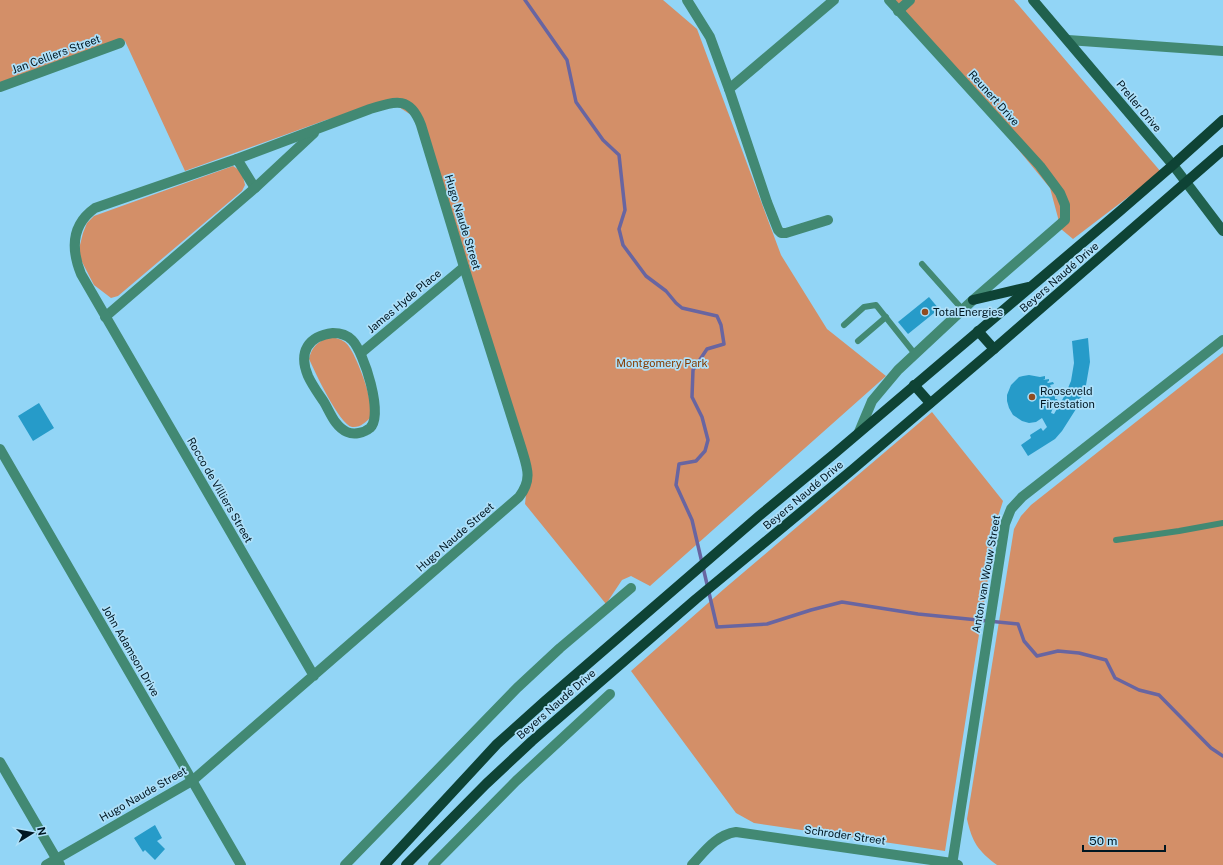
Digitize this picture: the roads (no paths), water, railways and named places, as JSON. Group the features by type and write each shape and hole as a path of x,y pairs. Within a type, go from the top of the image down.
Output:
{"main road":[{"name":"Preller Drive","path":"1033,0 1187,183 1223,231"},
{"name":"Beyers Naudé Drive","path":"385,865 497,744 519,724 679,584 1173,166 1223,120"},
{"name":"Beyers Naudé Drive","path":"406,865 486,784 532,741 696,600 994,349 1187,183 1223,150"},
{"path":"973,300 1030,286"},
{"path":"978,331 994,349"},
{"path":"914,386 930,403"}],"street":[{"path":"687,0 710,36 778,230 786,233 828,220"},
{"path":"729,89 834,0"},
{"name":"Reunert Drive","path":"889,0 1040,166 1060,193 1065,205 1066,220"},
{"path":"898,11 910,0"},
{"path":"1068,40 1223,51"},
{"name":"Jan Celliers Street","path":"0,88 120,43"},
{"name":"Hugo Naude Street","path":"46,865 59,862 192,780 519,497 526,488 528,472 524,457 418,116 409,106 403,104 387,104 370,108"},
{"name":"Rocco de Villiers Street","path":"314,676 81,274 75,261 74,245 76,233 86,214 95,208 237,159 370,108"},
{"name":"Rocco de Villiers Street","path":"105,317 255,188 317,129"},
{"path":"237,159 255,188"},
{"name":"Beyers Naudé Drive","path":"859,432 872,401 898,370 973,300 1066,220"},
{"name":"James Hyde Place","path":"361,353 464,267"},
{"path":"333,332 339,333 352,340 361,353 376,403 376,414 372,426 368,430 358,433 348,433 338,427 308,377 304,358 306,348 316,337 333,332"},
{"name":"Anton van Wouw Street","path":"954,864 988,627 1005,524 1011,509 1015,503 1223,340"},
{"name":"John Adamson Drive","path":"0,449 242,865"},
{"path":"345,865 517,688 560,648 631,588"},
{"path":"433,865 516,781 610,694"},
{"path":"0,762 59,862"},
{"name":"Schroder Street","path":"692,865 717,840 727,833 736,832 954,864"}],"lane":[{"path":"922,264 963,310"},
{"path":"844,325 864,307 876,305 915,354"},
{"path":"858,341 886,318"},
{"path":"1116,540 1223,523"}],"waterway":[{"path":"525,0 567,60 576,102 603,140 619,155 625,210 619,229 623,245 646,276 666,291 682,308 717,316 721,325 724,344 707,349 693,370 692,397 702,417 708,440 705,451 696,461 679,464 676,485 692,520 717,627 767,624 842,602 918,614 1018,624 1024,641 1037,656 1058,651 1079,653 1106,660 1115,678 1139,690 1159,695 1211,748 1223,756"}],"place":[{"name":"TotalEnergies","path":"925,312"},
{"name":"Rooseveld Firestation","path":"1032,397"}],"park label":[{"name":"Montgomery Park","path":"662,363"}]}
